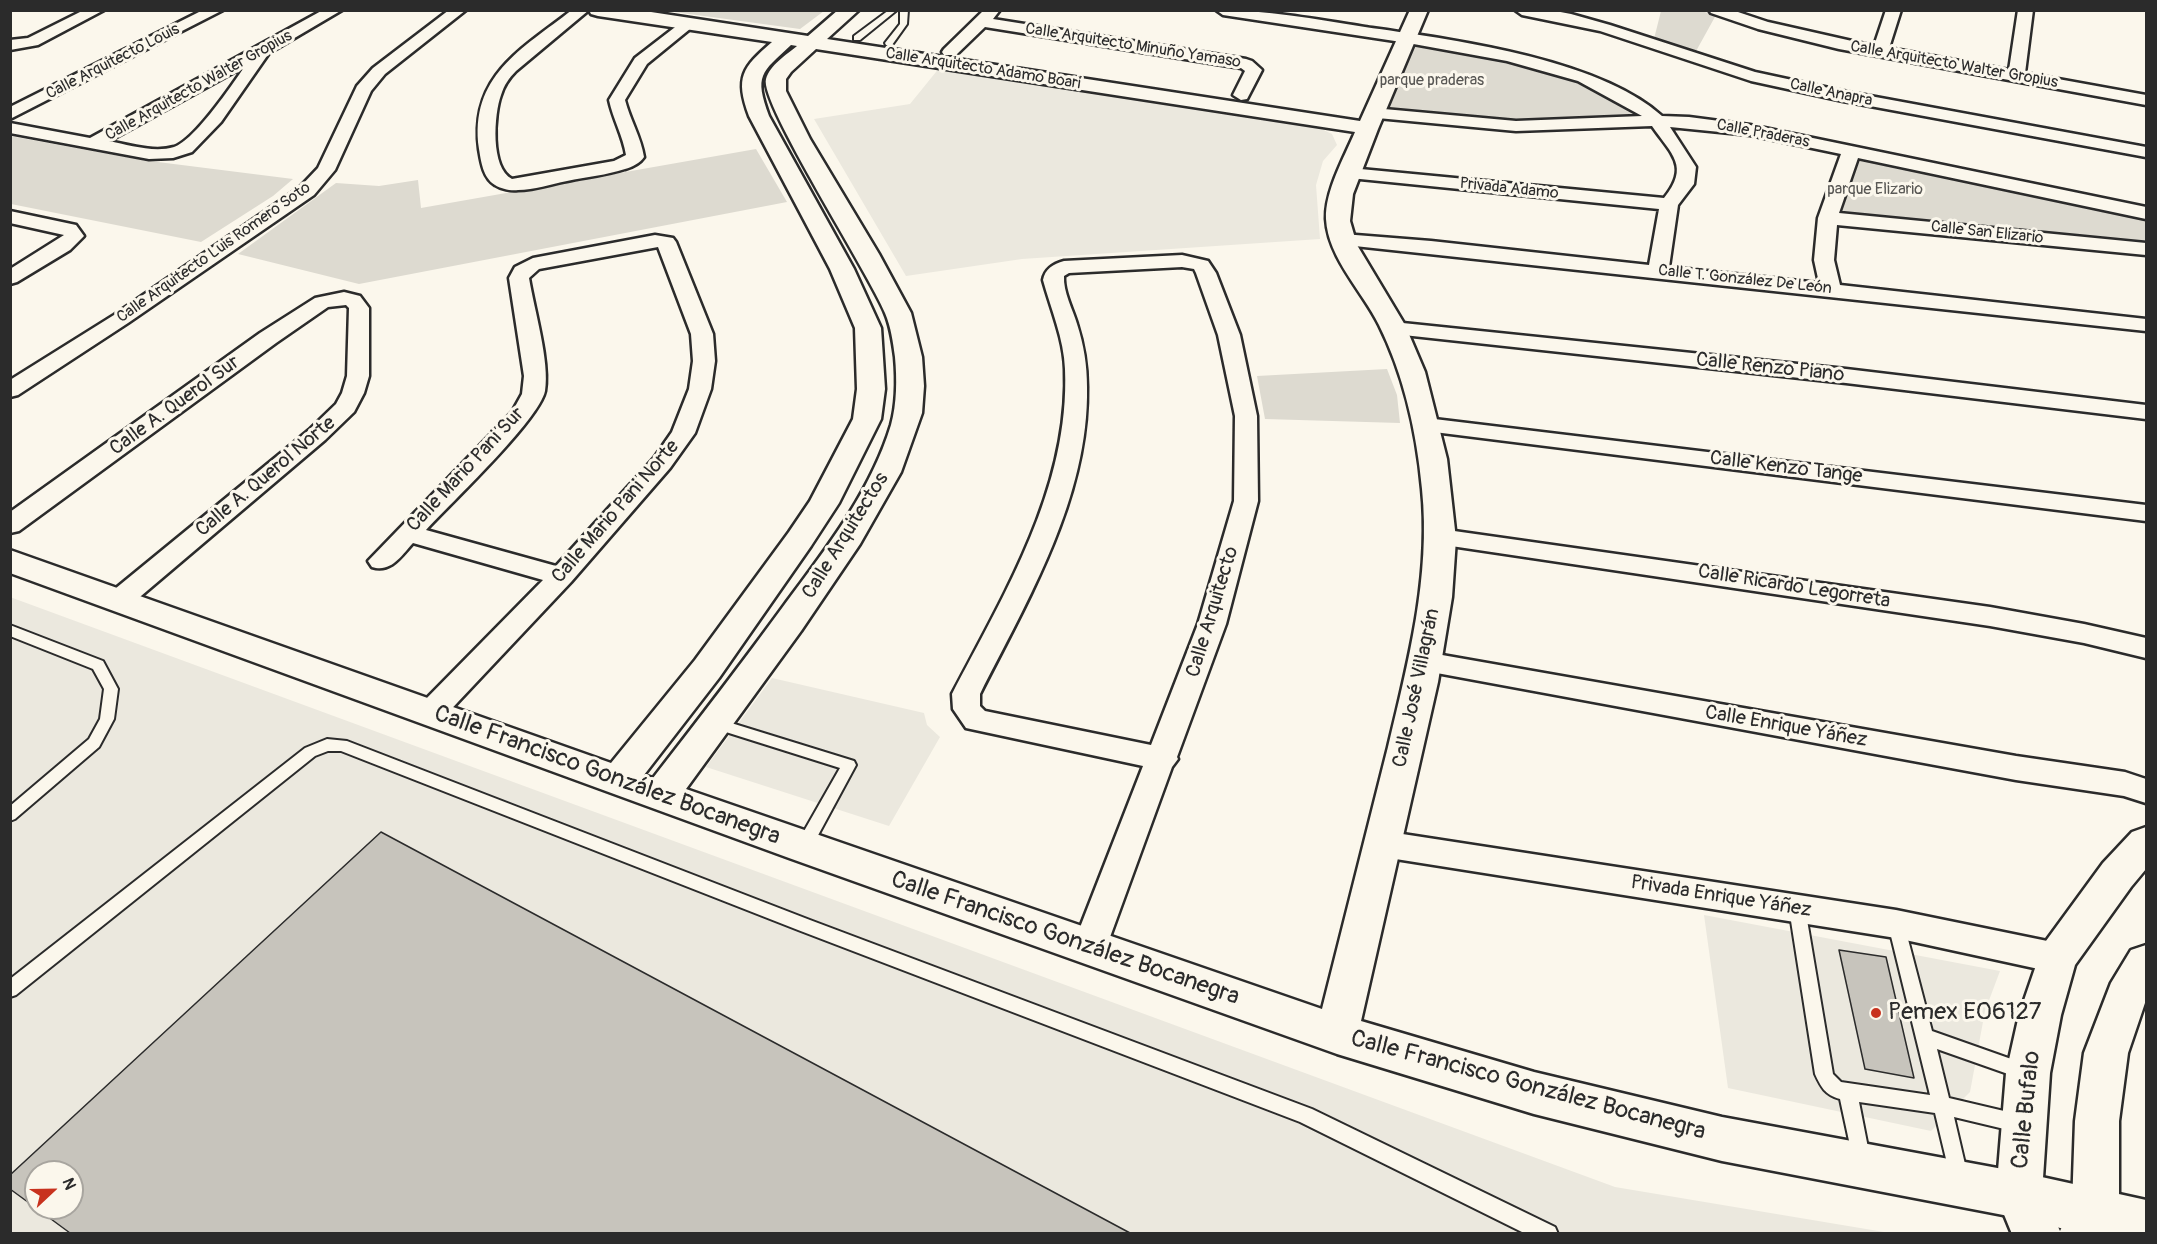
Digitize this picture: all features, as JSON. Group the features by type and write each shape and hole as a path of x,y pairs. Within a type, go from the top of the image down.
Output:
{"street":[{"path":"15,45 32,42 97,10"},
{"name":"Calle Arquitecto Louis","path":"10,114 216,10"},
{"name":"Calle Arquitecto Walter Gropius","path":"93,143 335,10"},
{"name":"Calle Arquitecto Luis Romero Soto","path":"10,390 121,319 307,191 326,170 363,90 379,70 459,10"},
{"path":"582,10 530,51 496,84 489,106 486,139 492,169 496,179 503,183 519,184 630,162 636,154 622,121 617,100 642,61 688,24"},
{"name":"Calle Arquitecto Adamo Boari","path":"598,10 688,24 809,31 1370,121"},
{"name":"Calle Arquitecto Adamo Boari","path":"667,10 1241,95 1370,121"},
{"name":"Calle Arquitectos","path":"619,780 706,669 800,539 824,503 867,419 871,390 868,328 842,269 786,167 749,91 749,78 758,66 809,31 850,10"},
{"path":"1223,10 1413,24 1555,68 1610,91 1645,110 1657,121 1687,167 1684,184 1669,204 1658,271"},
{"name":"Calle Anapra","path":"1521,10 1605,28 1752,76 1843,96 2146,152"},
{"name":"Calle Arquitecto Walter Gropius","path":"1716,10 1763,26 1880,52 2146,100"},
{"path":"1880,52 1894,10"},
{"path":"2016,77 2026,10"},
{"path":"1763,26 1774,11"},
{"path":"950,52 988,16"},
{"name":"Calle Arquitecto Minuño Yamaso","path":"988,16 1246,64 1254,70 1241,95"},
{"name":"Calle José Villagrán","path":"1337,1034 1425,662 1435,599 1440,537 1435,479 1426,425 1393,328 1343,240 1338,222 1339,203 1350,173 1370,121 1413,24"},
{"name":"Calle Arquitectos","path":"661,795 769,651 869,506 890,466 906,423 909,389 908,358 900,318 776,91 776,79 809,31"},
{"path":"10,128 149,154 172,153 184,149 200,136 254,68 262,51"},
{"name":"Calle Praderas","path":"1370,121 1516,126 1689,122 1750,130 2146,213"},
{"path":"1831,290 1824,260 1828,218 1851,152"},
{"path":"786,167 814,162"},
{"name":"Privada Adamo","path":"1350,173 1669,204"},
{"path":"10,217 69,229 74,236 63,246 10,278"},
{"name":"Calle San Elizario","path":"1828,218 2146,249"},
{"name":"Calle T. González De León","path":"1343,240 1658,271 2146,325"},
{"name":"Calle Mario Pani Norte","path":"431,712 562,576 662,463 683,433 700,389 704,361 702,334 670,246 662,241 542,261 527,267"},
{"name":"Calle Arquitecto","path":"1089,948 1163,759 1212,624 1246,501 1246,416 1229,335 1201,265 1182,261 1072,266 1058,270 1053,280 1076,367 1076,418 1061,488 1029,568 966,694 964,703 967,711 976,720 1163,759"},
{"name":"Calle Mario Pani Sur","path":"381,561 522,415 533,394 535,376 519,278 527,267"},
{"name":"Calle A. Querol Sur","path":"10,525 268,338 322,302 344,298"},
{"name":"Calle A. Querol Norte","path":"119,600 317,435 346,407 358,376 359,308 353,300 344,298"},
{"name":"Calle Renzo Piano","path":"1393,328 1846,376 2146,412"},
{"path":"867,419 906,423"},
{"name":"Calle Kenzo Tange","path":"1426,425 2146,513"},
{"path":"408,532 562,576"},
{"name":"Calle Ricardo Legorreta","path":"1440,537 1737,577 2099,635 2146,648"},
{"name":"Calle Francisco González Bocanegra","path":"10,561 804,847 1337,1034 1534,1093 1722,1139 1960,1185 2028,1214 2089,1223 2146,1224"},
{"name":"Calle Enrique Yáñez","path":"1425,662 2016,768 2125,784 2146,791"},
{"name":"Calle Bufalo","path":"2028,1214 2024,1125 2028,1072 2040,1015 2057,958 2117,874 2146,843"},
{"name":"Privada Enrique Yáñez","path":"1383,844 1896,924 2057,958"},
{"path":"2089,1223 2097,1121 2106,1053 2126,996 2146,963"}],"lane":[{"path":"857,38 894,10"},
{"path":"889,43 906,22 904,10"},
{"path":"10,630 98,665 111,689 107,719 94,742 10,815"},
{"path":"715,723 849,765 804,847"},
{"path":"10,990 310,752 327,745 342,745 815,929 1306,1115 1548,1233"},
{"path":"1797,908 1824,1074 1832,1087 1848,1092 1942,1105 2024,1125"},
{"path":"1896,924 1960,1185"},
{"path":"1925,1037 2028,1072"},
{"path":"1848,1092 1862,1165"}],"shaded area":[{"path":"940,67 1309,123 1332,134 1337,145 1323,161 1316,185 1320,239 1022,259 906,276 814,119 910,104"},
{"path":"10,597 1615,1187 1890,1233 11,1233"},
{"path":"772,678 924,713 927,725 940,737 889,826 706,767"},
{"path":"1704,915 2000,971 1985,1011 1970,1092 1931,1131 1728,1088"}],"green space":[{"path":"824,10 800,29 667,11"},
{"path":"1661,11 1701,11 1716,15 1695,53 1654,39"},
{"name":"parque praderas","path":"1408,38 1555,68 1657,121 1557,126 1373,113"},
{"path":"10,136 142,160 293,179 273,196 201,242 11,204"},
{"path":"756,149 787,202 359,284 238,254 336,183 379,186 418,180 421,208"},
{"name":"parque Elizario","path":"1851,151 2146,214 2146,249 1828,218"},
{"path":"1387,369 1397,395 1400,423 1265,419 1257,376"}],"building":[{"path":"381,832 1130,1233 70,1233 52,1220 84,1220 84,1160 26,1160"},
{"name":"Pemex E06127","path":"1839,950 1886,957 1914,1078 1865,1069"},
{"path":"24,1162 24,1199 10,1189 10,1175"}],"place":[{"name":"Pemex E06127","path":"1876,1013"}]}
